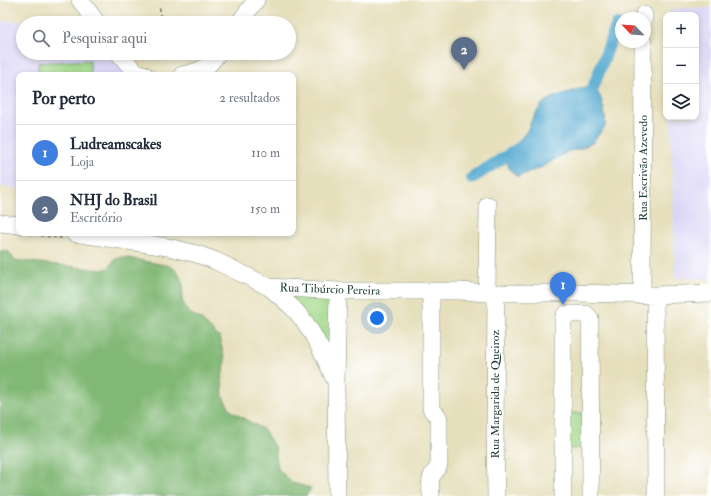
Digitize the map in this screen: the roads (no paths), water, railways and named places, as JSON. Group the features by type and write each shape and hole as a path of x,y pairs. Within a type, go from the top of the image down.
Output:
{"street":[{"path":"80,0 92,16"},
{"path":"244,16 256,0"},
{"name":"Rua Escrivão Azevedo","path":"644,48 649,295 656,496"},
{"path":"125,60 136,72"},
{"path":"198,72 214,60"},
{"name":"Rua Margarida de Queiroz","path":"488,205 496,496"},
{"path":"0,223 16,226"},
{"name":"Rua Tibúrcio Pereira","path":"70,236 168,247 197,254 216,261 269,287 338,291 460,291 491,293 649,295 711,293"},
{"path":"269,287 286,301 304,322 323,354 336,382"},
{"path":"337,496 336,382 338,291"},
{"path":"429,291 431,410 438,416 439,419 439,464 431,479 431,496"},
{"path":"577,293 577,313"},
{"path":"563,496 563,320 566,314 577,313 586,314 590,318 591,496"}],"water":[{"path":"585,87 595,90 600,96 606,125 592,143 582,148 567,152 542,167 517,177 509,168 505,157 527,131 533,117 543,103 556,96"}],"waterway":[{"path":"582,100 593,88 615,29"},
{"path":"472,178 519,148"}],"place":[{"name":"NHJ do Brasil","path":"464,70"},
{"name":"Ludreamscakes","path":"563,305"}]}
